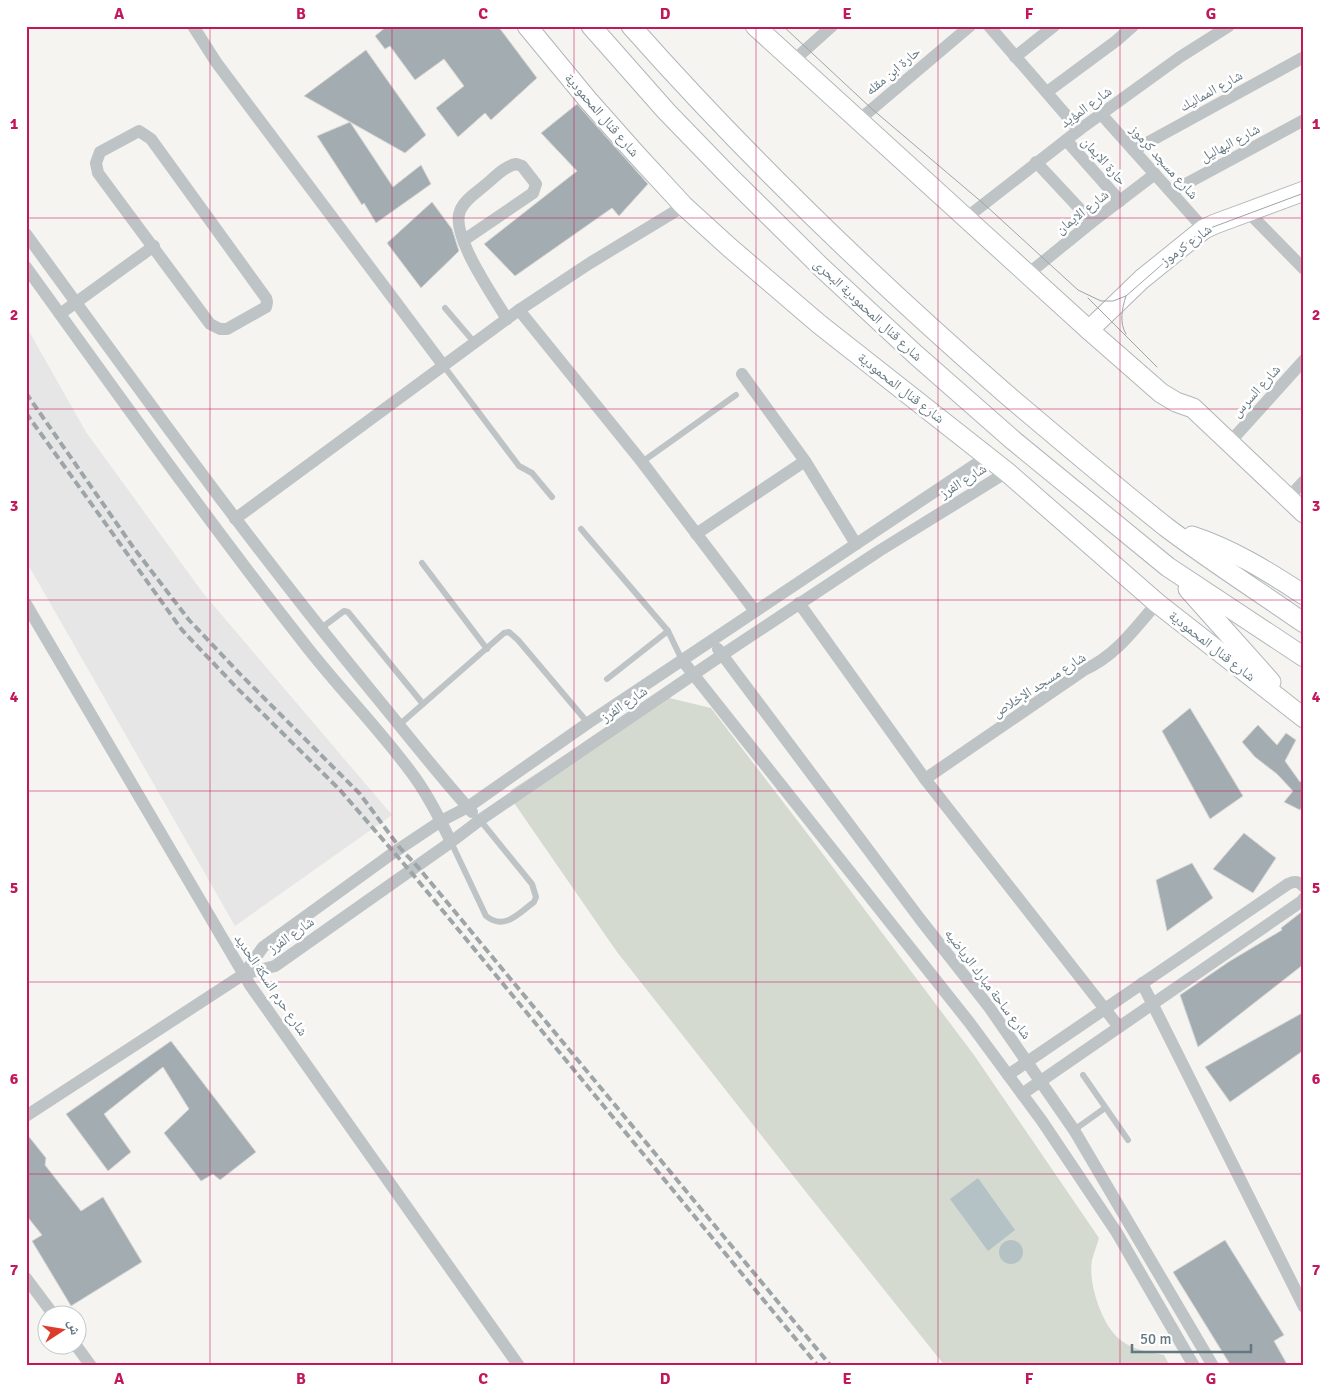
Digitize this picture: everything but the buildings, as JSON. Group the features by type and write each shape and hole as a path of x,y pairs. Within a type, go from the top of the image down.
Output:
{"main road":[{"name":"شارع قنال المحمودية","path":"527,26 588,100 684,206 819,324 988,456 1157,603 1304,718"},
{"name":"شارع قنال المحمودية البحرى","path":"591,26 673,118 821,267 916,355 1014,441 1168,568"},
{"path":"631,26 744,148 901,300 1061,441 1167,528 1304,623"},
{"path":"755,26 1088,330 1161,393 1176,402 1193,408 1304,513"},
{"name":"شارع كرموز","path":"1088,330 1142,279 1204,229 1304,191"},
{"path":"1167,528 1198,538 1254,563 1304,595"},
{"path":"1168,568 1304,657"},
{"path":"1168,568 1304,718"}],"street":[{"path":"193,26 216,62 443,365"},
{"path":"793,61 832,26"},
{"name":"حارة ابن مقله","path":"859,120 970,26"},
{"path":"989,26 1079,130"},
{"path":"1015,57 1054,26"},
{"path":"1047,92 1109,47 1133,26"},
{"name":"شارع المؤيد","path":"966,218 1079,130 1180,57 1229,26"},
{"name":"شارع المماليك","path":"1134,150 1304,57"},
{"name":"شارع مسجد كرموز","path":"1101,114 1204,229"},
{"name":"شارع البهاليل","path":"1171,192 1304,120"},
{"path":"139,131 150,139 266,298 266,307 227,329 215,328 210,324 154,246 98,173 96,163 100,152 139,131"},
{"name":"حارة الايمان","path":"1066,140 1120,201"},
{"path":"1036,162 1092,222"},
{"path":"464,240 533,193 536,184 522,166 511,165 462,206 458,223 464,240 474,266 507,318"},
{"name":"شارع الايمان","path":"1028,274 1155,174"},
{"path":"235,519 507,318 590,263 684,206"},
{"path":"1248,212 1304,269"},
{"path":"26,234 235,519 320,629 434,768 480,820"},
{"path":"60,314 154,246"},
{"path":"26,268 218,531 304,644 398,754 418,781 451,842"},
{"path":"519,310 642,462 755,611"},
{"name":"شارع السرس","path":"1230,442 1304,360"},
{"path":"742,374 805,461 856,544"},
{"name":"شارع الفرز","path":"244,974 263,947 393,853 441,821 468,806 711,640 988,456"},
{"path":"696,534 805,461"},
{"name":"شارع الفرز","path":"244,974 275,966 480,820 722,654 879,551 1007,472"},
{"path":"1288,498 1304,481"},
{"path":"869,536 879,551"},
{"name":"شارع مسجد الإخلاص","path":"925,779 1084,670 1100,663 1113,653 1157,603"},
{"name":"شارع حرم السكة الحديد","path":"26,604 244,974 519,1366"},
{"path":"799,604 925,779 1119,1027"},
{"name":"شارع ساحة مبارك الرياضيه","path":"711,640 914,912 989,1007 1074,1130 1213,1366"},
{"path":"682,660 969,1022 1022,1094 1117,1233 1194,1366"},
{"path":"398,754 413,741"},
{"path":"418,781 434,768"},
{"path":"1008,1075 1288,884 1294,882 1304,887"},
{"path":"1022,1094 1304,898"},
{"path":"26,1116 244,974"},
{"path":"1142,983 1304,1306"},
{"path":"26,1278 46,1304"},
{"path":"82,1354 90,1366"}],"lane":[{"path":"445,308 474,342"},
{"path":"443,365 519,466 532,473 552,497"},
{"path":"642,462 736,395"},
{"path":"581,529 668,631 682,660"},
{"path":"422,563 487,648"},
{"path":"320,629 344,611 348,612 422,704"},
{"path":"607,678 668,631"},
{"path":"399,724 504,633 511,633 588,723"},
{"path":"451,842 486,916 493,922 501,923 508,921 534,902 536,897 532,884 480,820"},
{"path":"1083,1075 1128,1140"},
{"path":"1074,1130 1105,1108"}],"shaded area":[{"path":"26,326 86,432 203,593 392,815 235,926 26,561"},
{"path":"657,695 711,708 810,837 974,1055 1099,1238 1092,1260 1092,1279 1101,1312 1111,1330 1127,1344 1152,1353 1164,1355 1170,1366 945,1366 617,952 512,800 511,790"},
{"path":"978,1178 1015,1230 988,1251 950,1199"},
{"path":"1011,1240 1020,1243 1023,1252 1020,1261 1011,1264 1002,1261 999,1252 1002,1243"}],"tram line":[{"path":"783,26 872,109 984,204 1078,290 1101,301 1113,301 1126,296 1190,240 1205,230 1304,193"},
{"path":"1126,296 1122,310 1122,325 1126,334"},
{"path":"1088,298 1157,367"}],"railway":[{"path":"26,393 133,547 189,620 360,794 400,848 417,866 831,1366"},
{"path":"26,413 182,630 237,688 340,790 410,871 818,1366"}]}
